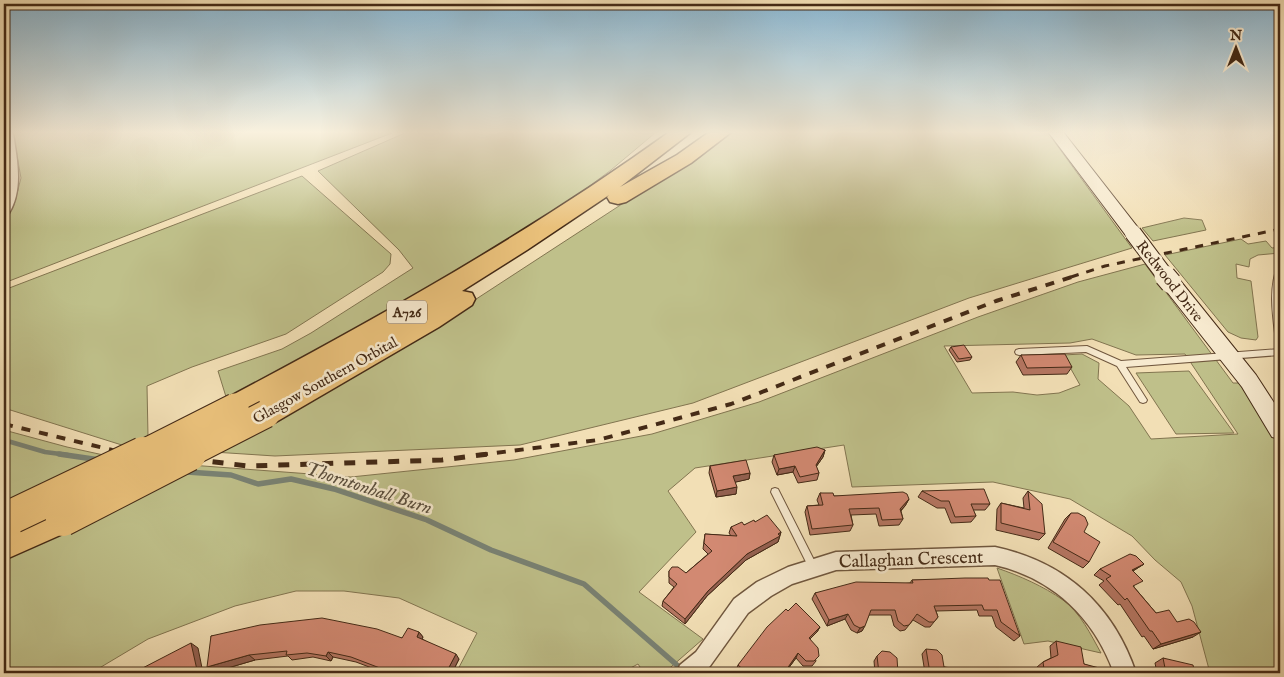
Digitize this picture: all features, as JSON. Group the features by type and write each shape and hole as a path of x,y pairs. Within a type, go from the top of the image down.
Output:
{"highway":[{"name":"A726","path":"612,191 637,165"},
{"name":"Glasgow Southern Orbital","path":"7,527 63,519 266,414 430,320 612,191 643,165"},
{"name":"Glasgow Southern Orbital","path":"7,527 335,353 464,280 653,165"},
{"name":"A726","path":"612,191 671,165"}],"street":[{"path":"4,212 14,186 11,165"},
{"name":"Redwood Drive","path":"1080,165 1249,381 1280,430"},
{"name":"Callaghan Crescent","path":"688,673 707,654 741,606 764,589 788,576 836,561 995,556 1015,560 1048,576 1068,590 1088,608 1114,644 1125,673"}],"lane":[{"path":"1280,268 1276,281 1276,307 1280,341"},
{"path":"1019,352 1087,349 1120,364 1280,352"},
{"path":"1120,364 1143,400"},
{"path":"775,492 813,567"}],"green space":[{"path":"19,165 310,165 4,283 4,219 14,205 21,178"},
{"path":"333,165 617,165 556,211 338,346 227,400 218,371 282,349 311,333 413,268 399,250 318,171"},
{"path":"683,165 1071,165 1132,248 969,298 693,403 520,445 275,456 213,452 421,335"},
{"path":"302,176 391,254 390,264 383,272 286,334 192,367 147,386 148,436 125,446 4,408 4,290"},
{"path":"1184,218 1202,220 1206,230 1153,241 1142,228"},
{"path":"1241,239 1248,244 1266,241 1272,248 1280,247 1280,253 1258,255 1250,259 1249,267 1236,264 1237,278 1251,281 1258,337 1256,340 1241,338 1228,332 1165,255"},
{"path":"1145,264 1233,383 1239,383 1280,444 1280,673 1210,673 1192,606 1181,582 1155,560 1132,536 1070,499 993,482 852,487 844,445 695,468 668,491 696,532 639,592 703,639 664,673 644,673 638,664 621,673 456,673 477,633 399,598 344,591 296,591 235,606 148,639 91,673 4,673 4,556 48,537 190,465 351,477 514,460 652,434 759,402 978,317 1078,282","holes":["1092,339 1136,355 1185,354 1238,434 1151,439 1129,406 1098,379 1099,363 1082,354 1063,355 1080,385 1059,393 1037,395 1013,392 972,393 944,346 1070,343"]},
{"path":"1189,371 1234,433 1176,434 1136,373"},
{"path":"4,430 67,447 108,456 4,505"},
{"path":"997,568 1023,578 1063,600 1085,624 1101,653 1048,641 1024,644"}],"building":[{"path":"964,345 972,357 959,359 951,347"},
{"path":"1065,354 1072,367 1027,368 1021,355"},
{"path":"817,447 825,450 816,465 819,473 800,477 795,466 779,469 774,455"},
{"path":"746,460 750,473 733,476 737,487 717,491 710,466"},
{"path":"984,489 990,504 971,504 976,516 955,517 949,501 941,501 922,491"},
{"path":"1028,491 1042,504 1045,534 1001,523 1001,503 1030,510"},
{"path":"903,492 907,494 909,499 900,509 903,519 882,520 879,508 849,509 853,525 812,529 807,506 823,505 820,493 833,493 834,496"},
{"path":"1071,513 1078,513 1085,517 1088,524 1084,532 1100,542 1089,562 1053,542"},
{"path":"767,515 781,532 778,534 780,536 747,554 708,591 685,619 663,601 677,584 669,577 669,571 672,567 678,567 686,573 712,551 704,543 705,534 737,536 731,527 742,522 744,525 754,520 755,522"},
{"path":"1130,554 1136,556 1144,564 1132,570 1143,581 1133,586 1156,613 1169,610 1177,622 1189,619 1194,622 1201,632 1161,644 1127,598 1125,600 1106,579 1111,576 1100,569"},
{"path":"965,578 1000,580 1020,636 1001,622 997,610 984,610 982,605 934,606 938,617 934,622 929,622 917,614 909,625 904,626 898,621 895,610 871,610 865,626 860,628 854,625 848,614 829,620 815,593 856,582 913,583 912,580"},
{"path":"796,603 820,627 809,638 818,648 819,656 814,661 806,661 798,653 784,673 747,673 738,665 767,627 786,609 788,611"},
{"path":"322,618 377,629 402,638 408,628 419,632 417,637 456,654 446,673 393,673 351,657 328,652 326,656 307,653 286,655 287,651 249,655 207,667 211,636 260,625"},
{"path":"1056,641 1081,647 1084,664 1107,670 1108,673 1048,673 1044,669 1043,662 1058,655"},
{"path":"191,643 197,670 191,673 133,673"},
{"path":"926,649 937,650 942,655 944,667 969,670 969,673 930,673"},
{"path":"882,651 890,652 897,658 898,673 879,673 877,656"},
{"path":"1163,658 1193,665 1195,673 1166,673"}],"waterway":[{"name":"Thorntonhall Burn","path":"4,440 45,452 68,455"},
{"name":"Thorntonhall Burn","path":"59,454 100,460"},
{"name":"Thorntonhall Burn","path":"187,472 231,475 258,484 291,479 334,489 427,520 491,550 584,584 686,673"}],"railway":[{"path":"1071,277 1105,266 1280,229"},
{"path":"479,455 598,440 731,404 996,301 1075,276"},
{"path":"4,424 112,450 157,455"},
{"path":"147,454 248,466 442,460 488,454"}]}
